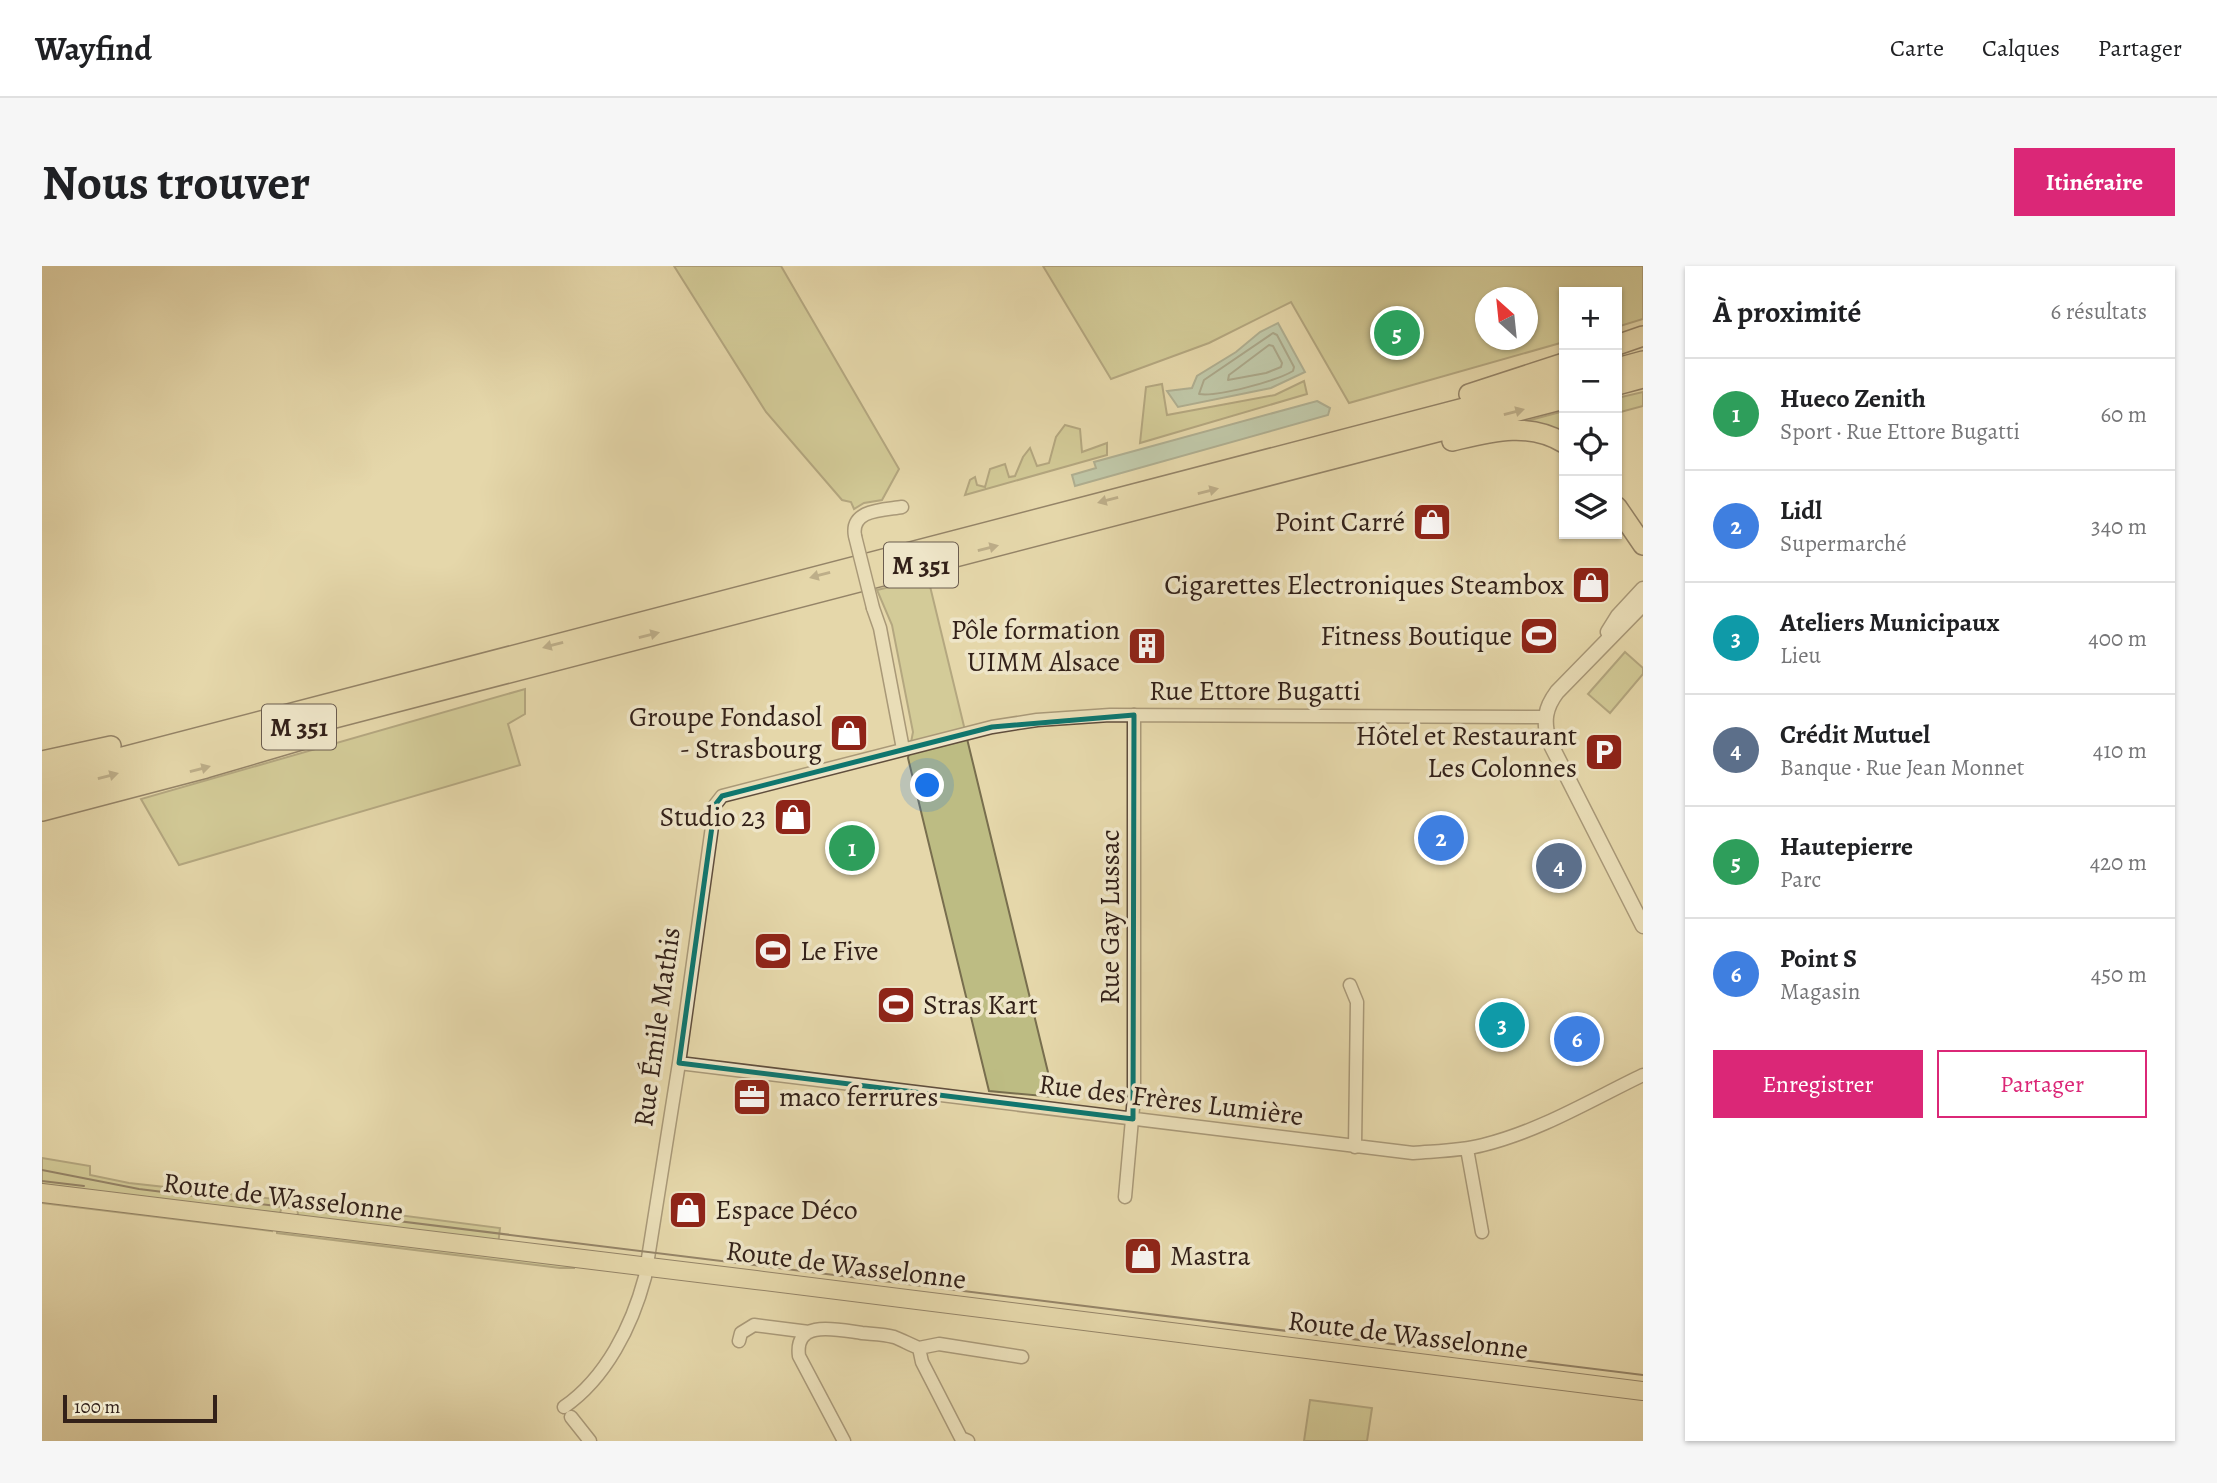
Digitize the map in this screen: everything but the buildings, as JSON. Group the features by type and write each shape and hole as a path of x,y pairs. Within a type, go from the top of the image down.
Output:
{"highway":[{"path":"1622,343 1643,337"},
{"path":"1622,367 1643,361"},
{"path":"1198,477 1276,448 1411,412 1559,365"},
{"path":"1622,384 1643,378"},
{"name":"M 351","path":"42,778 1559,383"},
{"name":"M 351","path":"42,794 1559,400"},
{"path":"1258,478 1329,468 1502,430 1534,430 1559,441"},
{"path":"1622,514 1643,545"},
{"path":"42,813 295,742 556,660"},
{"path":"42,761 277,708 376,691"}],"main road":[{"name":"Route de Wasselonne","path":"42,1193 1643,1391"}],"street":[{"path":"902,507 864,514 856,520 853,528 880,628 903,749"},
{"path":"1598,648 1618,616 1643,589"},
{"path":"1643,604 1557,692 1549,703 1545,717 1549,741 1643,926"},
{"name":"Rue Ettore Bugatti","path":"722,796 992,727 1026,721 1135,715 1545,717"},
{"name":"Rue Gay Lussac","path":"1125,1198 1133,1119 1135,715"},
{"name":"Rue Émile Mathis","path":"590,1441 567,1412 596,1381 636,1309 647,1267 715,805 722,796"},
{"path":"1350,985 1357,1002 1355,1147"},
{"name":"Rue des Frères Lumière","path":"679,1063 1413,1153 1467,1149 1510,1138 1643,1075"},
{"path":"1467,1149 1482,1232"},
{"path":"739,1341 741,1333 754,1325 808,1332 823,1328 893,1337 919,1348 939,1344 1023,1357"},
{"path":"808,1332 799,1343 799,1356 844,1441"},
{"path":"919,1348 922,1362 961,1438 968,1441"}],"highlighted area":[{"path":"1134,715 1133,1119 679,1063 715,805 722,796 992,727"}],"shaded area":[{"path":"674,266 781,266 899,469 882,500 864,503 854,509 851,502 842,500 766,412"},
{"path":"1043,266 1643,266 1643,319 1622,325 1622,287 1559,287 1559,343 1538,349 1538,287 1475,287 1475,350 1536,350 1349,403 1291,302 1209,343 1111,379"},
{"path":"1304,381 1307,394 1140,443 1146,387 1162,384 1167,415 1275,395"},
{"path":"1643,392 1643,406 1622,412 1622,397"},
{"path":"1559,412 1559,434 1558,435 1523,422"},
{"path":"1065,425 1080,429 1082,452 1107,443 1107,455 965,495 970,480 975,477 977,485 985,487 990,469 1005,464 1009,477 1015,476 1030,448 1037,466 1049,463 1056,437"},
{"path":"928,578 1054,1097 989,1091 908,758 913,732 892,625 877,590"},
{"path":"1625,652 1643,668 1643,674 1610,713 1588,694"},
{"path":"525,689 525,714 508,724 520,765 179,865 141,799"},
{"path":"42,1158 90,1166 90,1175 129,1183 284,1200 280,1213 42,1187"},
{"path":"42,1199 272,1228 272,1231 42,1203"},
{"path":"297,1202 500,1228 498,1245 298,1216"},
{"path":"277,1228 574,1265 574,1268 277,1233"},
{"path":"1310,1400 1372,1408 1367,1441 1304,1441"}],"water":[{"path":"1278,323 1305,372 1271,388 1178,407 1167,391 1192,388 1197,376 1236,352 1260,332"},
{"path":"1317,401 1330,408 1328,415 1075,486 1072,475 1096,468 1094,462"}],"tram line":[{"path":"42,1170 139,1189 1643,1375"},
{"path":"42,1181 84,1186"}],"place":[{"name":"Hautepierre","path":"1397,333"},
{"name":"Point Carré","path":"1432,522"},
{"name":"Cigarettes Electroniques Steambox","path":"1591,585"},
{"name":"Fitness Boutique","path":"1539,636"},
{"name":"Pôle formation UIMM Alsace","path":"1147,646"},
{"name":"Groupe Fondasol - Strasbourg","path":"849,733"},
{"name":"Hôtel et Restaurant Les Colonnes","path":"1604,752"},
{"name":"Studio 23","path":"793,817"},
{"name":"Lidl","path":"1441,838"},
{"name":"Hueco Zenith","path":"852,848"},
{"name":"Crédit Mutuel","path":"1559,866"},
{"name":"Le Five","path":"773,951"},
{"name":"Stras Kart","path":"896,1005"},
{"name":"Ateliers Municipaux","path":"1502,1025"},
{"name":"Point S","path":"1577,1039"},
{"name":"maco ferrures","path":"752,1097"},
{"name":"Espace Déco","path":"688,1210"},
{"name":"Mastra","path":"1143,1256"}]}
